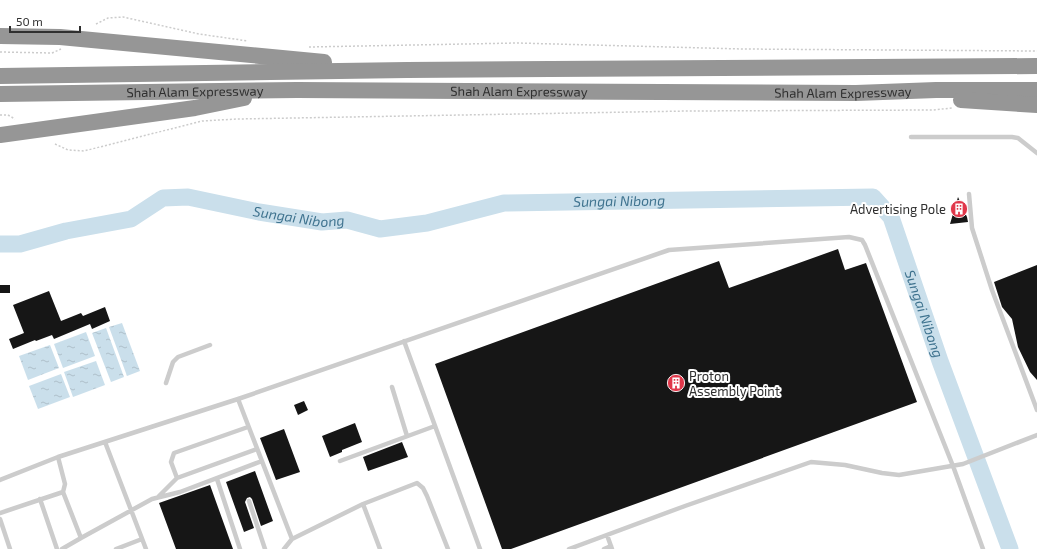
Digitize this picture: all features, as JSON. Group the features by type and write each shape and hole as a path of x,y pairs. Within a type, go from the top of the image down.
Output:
{"highway":[{"path":"0,36 60,37 407,70"},
{"name":"Shah Alam Expressway","path":"0,76 407,70 1037,66"},
{"path":"0,135 195,108 287,90"},
{"name":"Shah Alam Expressway","path":"0,94 287,90 856,93 936,90 1037,90"},
{"path":"856,93 907,100 972,101 1037,105"}],"lane":[{"path":"1020,105 1037,110"},
{"path":"911,137 1012,137 1018,138 1037,153"},
{"path":"969,194 972,228 992,290 1037,410"},
{"path":"0,480 58,457 238,399 669,250 849,237 862,240 865,245 953,466 983,549"},
{"path":"404,341 480,549"},
{"path":"166,383 173,362 178,357 210,345"},
{"path":"392,387 407,436"},
{"path":"238,399 292,539"},
{"path":"340,461 435,426"},
{"path":"177,478 171,462 174,453 248,427"},
{"path":"569,549 685,506 811,462 845,465 882,474 899,475 962,464 1037,435"},
{"path":"105,442 146,549"},
{"path":"62,549 159,496 177,478 257,449"},
{"path":"58,457 65,484 63,492 81,538"},
{"path":"159,496 180,492 262,462"},
{"path":"217,479 240,549"},
{"path":"284,549 292,539 363,504 417,483 423,488 427,496 448,549"},
{"path":"0,513 63,492"},
{"path":"40,499 57,549"},
{"path":"249,501 265,549"},
{"path":"363,504 380,549"},
{"path":"0,519 10,549"},
{"path":"604,549 612,548 607,535"},
{"path":"116,549 142,539"}],"path":[{"path":"96,24 108,18 123,17 199,34 250,42"},
{"path":"308,47 517,43 743,48 1037,51"},
{"path":"0,52 52,53 64,48"},
{"path":"55,144 68,150 84,151 202,121 237,119 688,111 933,110 955,107"},
{"path":"0,115 8,115 18,122"}],"water":[{"path":"122,323 140,371 127,376 109,327"},
{"path":"106,328 124,377 111,382 92,333"},
{"path":"86,332 95,356 63,368 54,344"},
{"path":"50,345 59,368 28,380 19,356"},
{"path":"96,361 105,385 73,397 64,372"},
{"path":"61,374 70,397 38,409 29,386"}],"building":[{"name":"Advertising Pole","path":"958,197 968,222 950,224"},
{"name":"Proton Assembly Point","path":"838,249 845,270 866,263 917,402 511,549 502,549 435,364 719,261 729,288"},
{"path":"1037,265 1037,380 1030,372 1018,347 1012,319 1002,307 994,282"},
{"path":"0,285 10,285 10,293 0,293"},
{"path":"49,291 61,321 81,313 83,316 105,307 110,321 92,329 90,324 54,339 52,335 13,349 9,339 24,333 13,305"},
{"path":"304,401 308,410 298,415 294,405"},
{"path":"355,423 362,442 342,450 342,452 330,457 322,436"},
{"path":"284,429 300,472 276,480 260,438"},
{"path":"402,442 408,457 368,471 363,457"},
{"path":"255,471 273,521 261,526 252,499 250,497 247,498 245,502 254,528 244,532 226,482"},
{"path":"210,485 233,549 176,549 159,503"}],"waterway":[{"name":"Sungai Nibong","path":"0,244 20,244 66,231 131,219 163,198 188,197 259,212 322,222 347,220 380,229 427,223 504,203 873,197 891,217 940,361 1010,549"}],"place":[{"name":"Advertising Pole","path":"959,209"},
{"name":"Proton Assembly Point","path":"676,383"}]}
